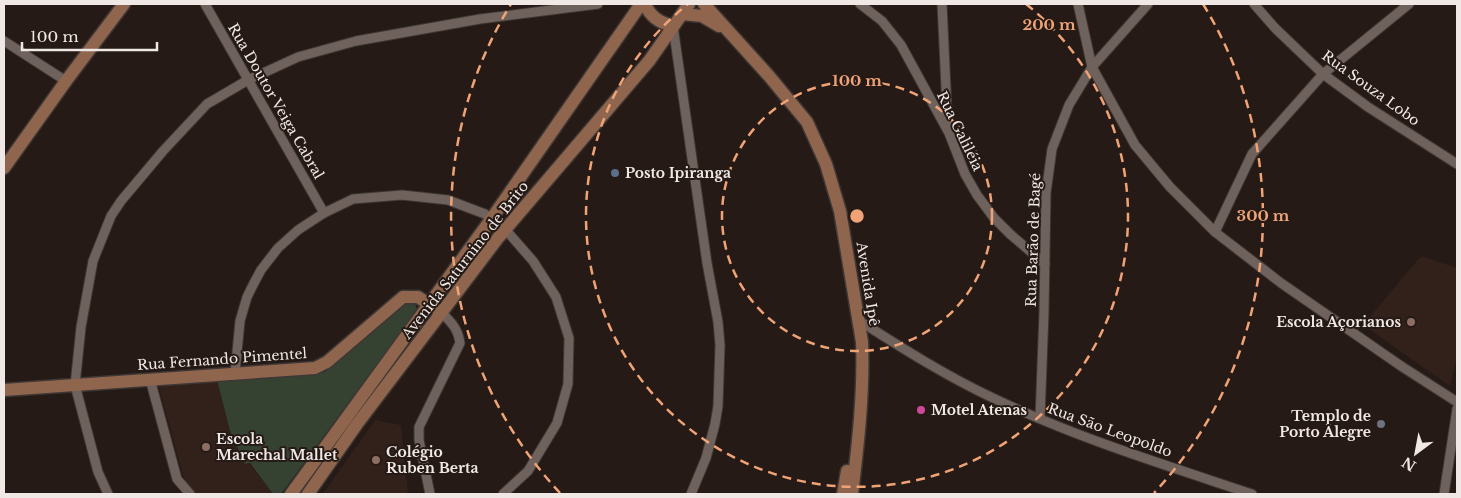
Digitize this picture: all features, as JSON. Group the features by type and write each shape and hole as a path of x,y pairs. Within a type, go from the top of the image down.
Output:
{"main road":[{"path":"6,161 124,4"},
{"name":"Avenida Saturnino de Brito","path":"290,494 492,218 640,4"},
{"path":"645,4 655,18 673,26"},
{"name":"Avenida Ipê","path":"704,4 716,15 807,122 826,164 840,211 863,363 860,429 852,494"},
{"name":"Avenida Saturnino de Brito","path":"308,494 347,438 506,229 649,61 686,9"},
{"name":"Avenida Ipê","path":"686,9 728,31"},
{"name":"Rua Fernando Pimentel","path":"4,390 315,368 322,366 403,297 418,297 442,313"},
{"name":"Avenida Ipê","path":"842,494 861,398"}],"street":[{"name":"Rua Doutor Veiga Cabral","path":"205,4 324,213"},
{"path":"108,494 98,472 75,385 81,327 93,261 112,216 121,201 163,151 207,104 248,80 298,57 356,41 480,19 598,4"},
{"name":"Rua Galiléia","path":"860,4 882,21 901,45 949,133 965,174 977,195 994,218 1045,264"},
{"path":"942,4 949,133"},
{"path":"1078,4 1092,67 1135,144 1170,187 1215,232 1281,283 1401,366 1457,402"},
{"name":"Rua Barão de Bagé","path":"1040,418 1046,193 1052,149 1069,105 1092,67 1148,4"},
{"name":"Rua Souza Lobo","path":"1254,4 1275,28 1323,74 1368,107 1457,164"},
{"path":"1215,232 1252,154 1323,74 1409,4"},
{"path":"673,26 720,345 718,406 715,424 706,458 691,494"},
{"path":"4,41 66,81"},
{"path":"235,373 240,321 247,296 264,265 278,248 298,230 324,213 353,198 402,195 448,200 492,218 506,229 533,261 556,298 569,338 568,384 557,423 528,471 503,494"},
{"path":"430,494 418,440 418,427 460,343 454,324 442,313"},
{"name":"Rua São Leopoldo","path":"858,320 950,376 992,398 1119,450 1252,494"},
{"path":"150,379 177,479 190,494"},
{"path":"1444,494 1457,409"}],"shaded area":[{"name":"Escola Açorianos","path":"1421,256 1457,268 1457,357 1450,386 1363,325"},
{"name":"Escola Marechal Mallet","path":"217,380 230,431 245,464 249,463 273,494 195,494 185,482 158,384"},
{"name":"Colégio Ruben Berta","path":"375,420 401,425 408,494 323,494"}],"green space":[{"path":"404,301 415,302 417,310 281,494 273,494 250,463 245,464 230,431 217,380 325,372"}],"place":[{"name":"Posto Ipiranga","path":"615,173"},
{"name":"Escola Açorianos","path":"1411,322"},
{"name":"Motel Atenas","path":"921,410"},
{"name":"Templo de Porto Alegre","path":"1381,424"},
{"name":"Escola Marechal Mallet","path":"206,447"},
{"name":"Colégio Ruben Berta","path":"376,460"}]}
